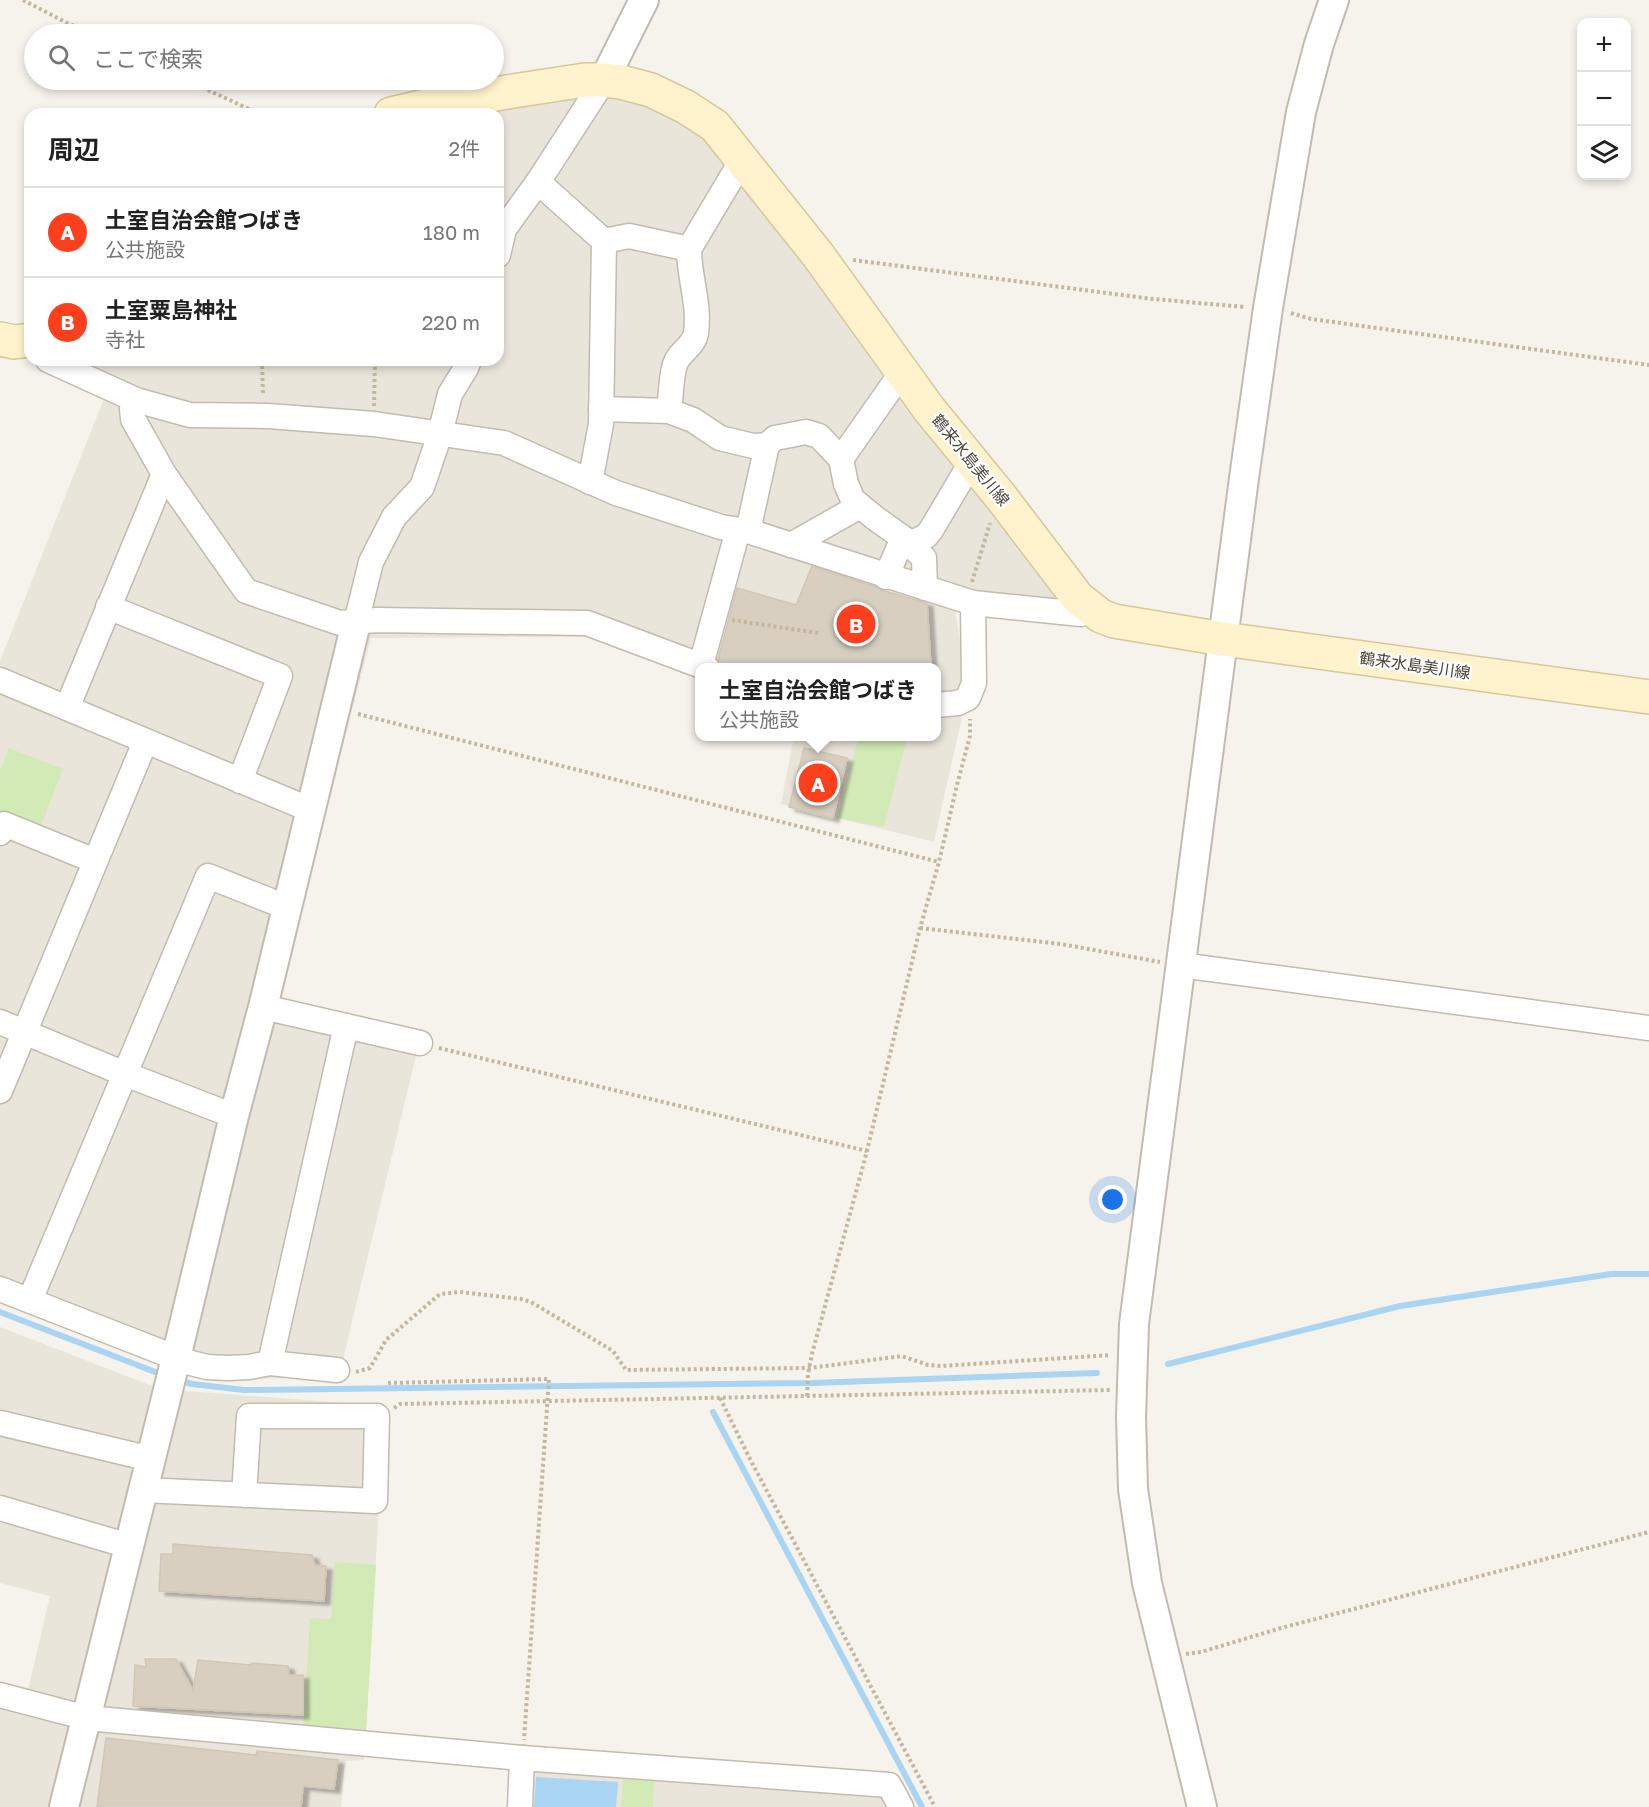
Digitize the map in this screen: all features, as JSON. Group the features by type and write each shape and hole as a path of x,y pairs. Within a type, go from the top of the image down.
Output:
{"main road":[{"name":"鶴来水島美川線","path":"417,108 585,80 604,80 651,90 686,107 715,126 818,255 929,409 1078,598 1093,611 1114,621 1223,639 1649,697"},
{"path":"0,339 14,342 24,341"}],"street":[{"path":"504,229 538,182 604,80 645,0"},
{"path":"1202,1807 1147,1584 1132,1489 1134,1324 1268,308 1301,112 1319,44 1334,0"},
{"path":"669,411 676,361 696,335 697,298 689,264 689,249 742,160"},
{"path":"538,182 604,241 601,409 590,482"},
{"path":"604,241 629,237 689,249"},
{"path":"61,366 136,400 190,415 268,416 374,424 504,442 616,493 721,527 791,545 970,602 1081,614 1093,611"},
{"path":"64,1807 371,562 394,517 422,487 440,434 450,394 466,366"},
{"path":"841,459 902,372"},
{"path":"136,400 132,409 133,418 164,474 246,591 340,623 377,620 587,623 696,663"},
{"path":"601,409 669,411 693,420 720,438 753,446 767,445"},
{"path":"705,663 714,617 743,531 767,445 775,438 806,432 819,436 841,459 846,484 853,500 907,541 924,558 925,588"},
{"path":"886,577 907,541 926,536 931,530 972,461"},
{"path":"67,708 164,474"},
{"path":"791,545 860,506"},
{"path":"941,705 958,703 968,698 974,683 970,602"},
{"path":"108,607 280,676 240,781"},
{"path":"0,680 311,810"},
{"path":"0,1092 145,742"},
{"path":"0,832 4,824 95,861"},
{"path":"30,1300 208,876 286,907"},
{"path":"1181,965 1649,1028"},
{"path":"263,1007 420,1043"},
{"path":"0,1022 124,1074 234,1116"},
{"path":"270,1363 346,1026"},
{"path":"0,1289 30,1300 172,1373 207,1367 249,1367 270,1363 337,1370"},
{"path":"143,1490 244,1495 375,1501 377,1416 249,1416 244,1495"},
{"path":"0,1425 151,1459"},
{"path":"0,1508 129,1546"},
{"path":"0,1695 87,1719 522,1758 889,1785 901,1807"},
{"path":"520,1807 522,1758"}],"path":[{"path":"23,0 69,24"},
{"path":"208,90 247,108"},
{"path":"818,255 1153,298 1268,308 1311,319 1649,365"},
{"path":"262,366 262,391 268,416"},
{"path":"374,424 375,366"},
{"path":"970,602 998,494"},
{"path":"714,617 818,633"},
{"path":"807,1396 812,1354 867,1151 920,928 970,736 968,698"},
{"path":"336,709 939,862"},
{"path":"920,928 1061,944 1181,965"},
{"path":"420,1043 867,1151"},
{"path":"337,1370 351,1372 370,1368 386,1340 440,1294 450,1292 509,1297 531,1302 613,1351 626,1370 810,1368 902,1356 928,1365 941,1366 1133,1354"},
{"path":"388,1383 549,1379 522,1758"},
{"path":"377,1416 400,1404 1132,1390"},
{"path":"720,1398 751,1461 935,1807"},
{"path":"1165,1657 1201,1652 1281,1628 1649,1532"}],"shaded area":[{"path":"582,93 644,102 714,142 1065,602 952,590 966,679 961,721 934,842 781,804 793,741 941,741 941,663 695,663 695,672 589,637 371,638 276,1000 420,1039 339,1376 238,1380 186,1373 0,1301 0,661 105,396 67,366 504,366 504,108 480,108"},
{"path":"0,1327 160,1389 385,1406 364,1760 345,1761 341,1807 0,1807 0,1685 28,1690 50,1596 0,1583"},
{"path":"524,1758 902,1779 916,1807 520,1807"}],"green space":[{"path":"858,741 906,741 884,827 837,818"},
{"path":"9,748 63,769 39,830 0,815 0,771"},
{"path":"335,1562 376,1565 366,1732 303,1728 310,1618 331,1619"},
{"path":"623,1775 654,1775 653,1807 621,1807"}],"water":[{"path":"536,1777 618,1782 616,1807 534,1807"}],"building":[{"path":"812,566 927,603 931,663 723,663 719,661 737,588 796,605"},
{"path":"804,748 847,758 833,818 789,807"},
{"path":"173,1544 312,1555 315,1565 326,1566 324,1601 159,1591 161,1554 173,1554"},
{"path":"145,1659 176,1659 193,1690 198,1660 288,1666 289,1675 303,1675 303,1715 133,1706 135,1665 146,1667"},
{"path":"106,1738 256,1755 257,1751 338,1760 334,1789 303,1786 301,1807 97,1807"}],"waterway":[{"path":"1168,1364 1400,1306 1611,1274 1649,1274"},
{"path":"0,1312 163,1375"},
{"path":"178,1380 192,1384 244,1390 812,1383 1097,1373"},
{"path":"713,1412 922,1807"}],"place":[{"name":"土室粟島神社","path":"856,624"},
{"name":"土室自治会館つばき","path":"818,783"}]}
